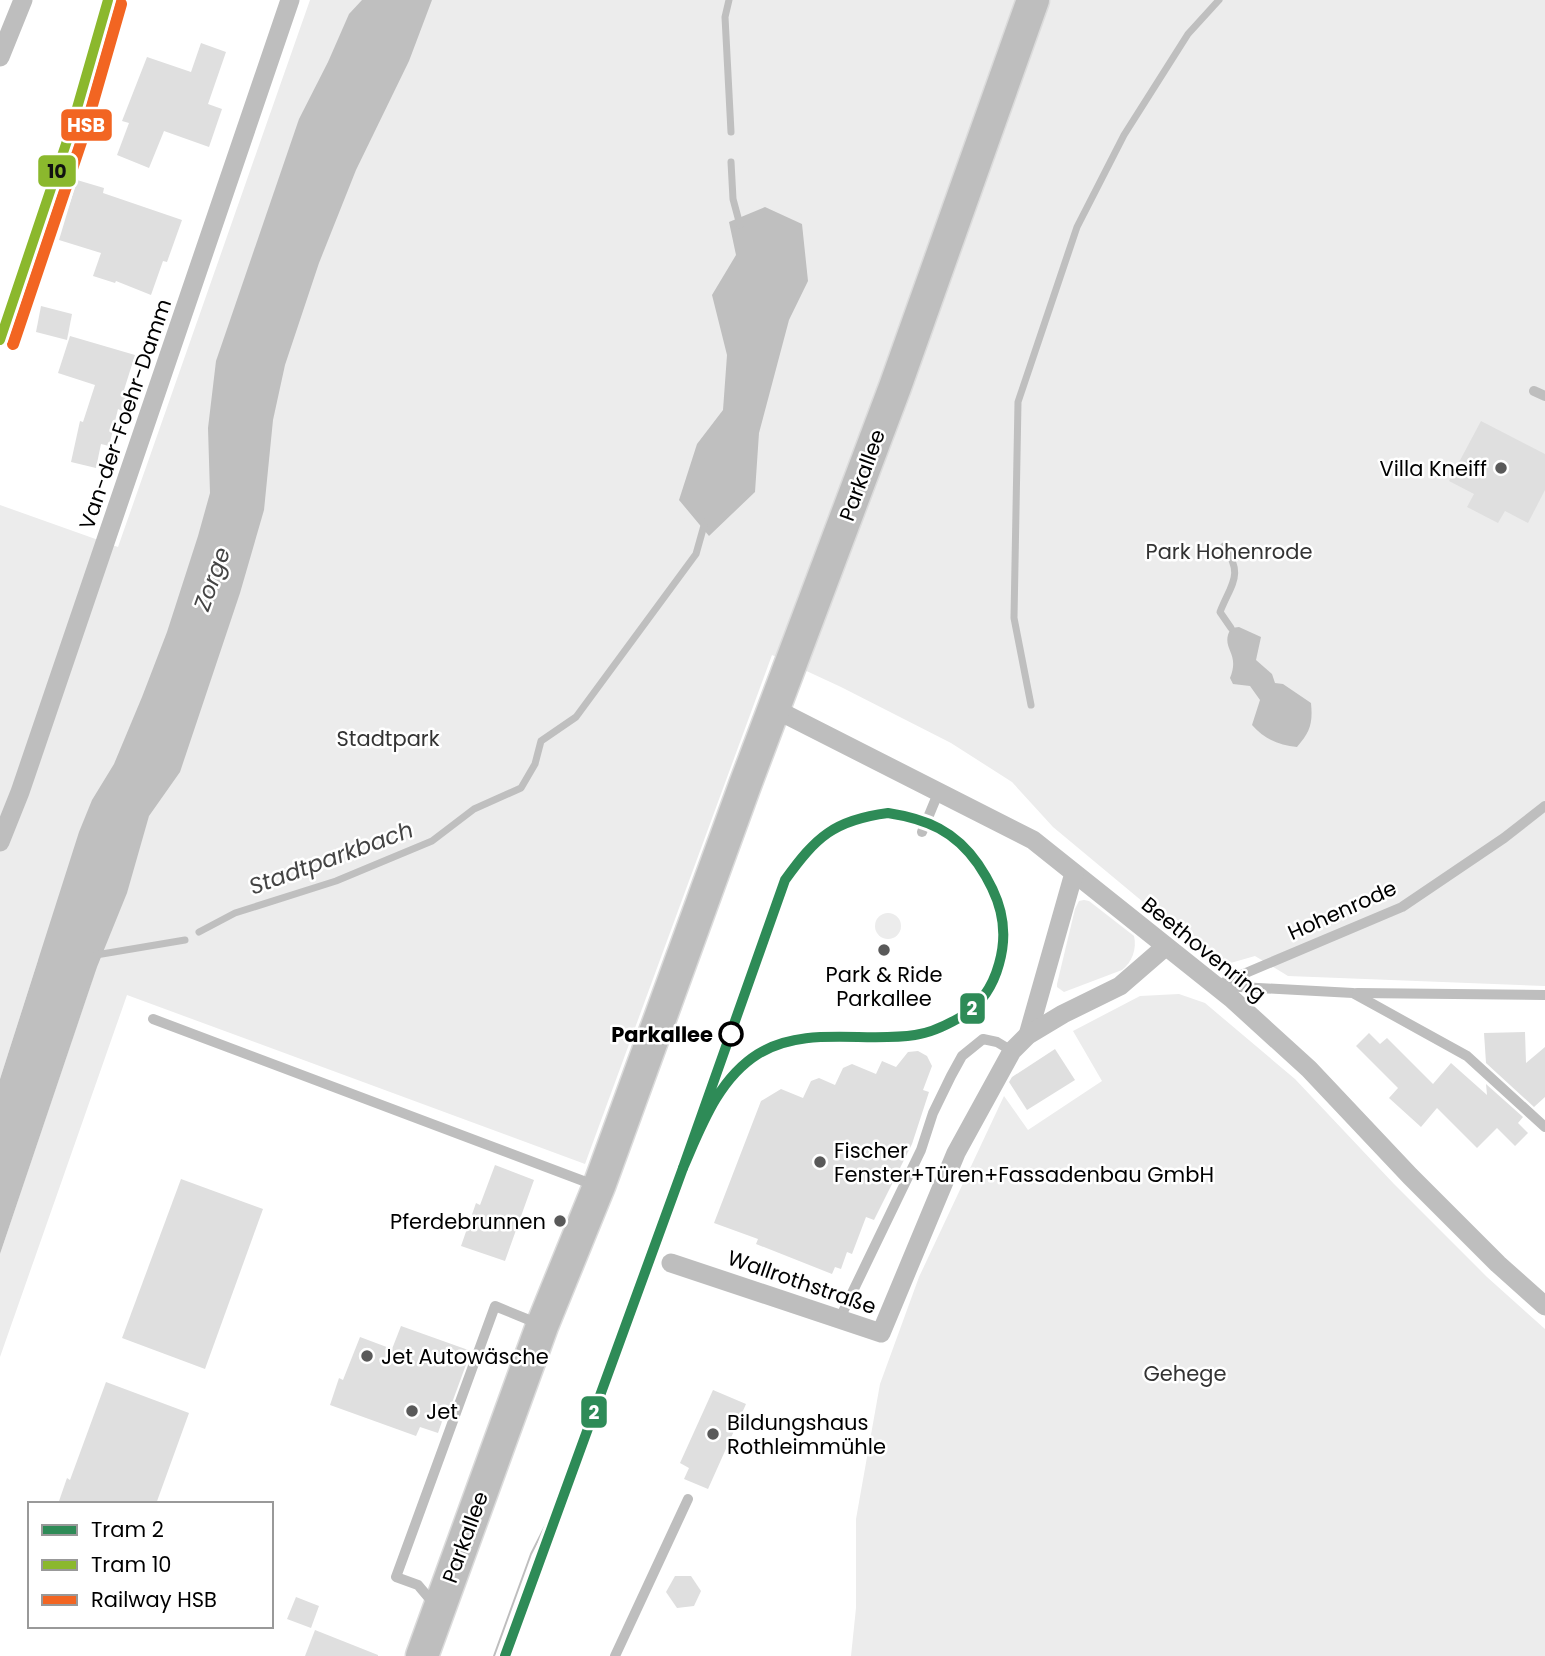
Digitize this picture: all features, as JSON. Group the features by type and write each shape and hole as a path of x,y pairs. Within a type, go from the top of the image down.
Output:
{"main road":[{"name":"Parkallee","path":"422,1656 542,1326 598,1186 895,387 1033,0"}],"street":[{"path":"0,57 23,0"},
{"name":"Van-der-Foehr-Damm","path":"0,842 20,792 290,0"},
{"name":"Beethovenring","path":"775,709 1032,840 1214,986 1309,1069 1410,1176 1498,1264 1545,1306"},
{"name":"Wallrothstraße","path":"1028,1035 1074,873"},
{"name":"Wallrothstraße","path":"671,1263 881,1333 956,1153 1012,1051 1028,1035 1120,986 1165,947"}],"lane":[{"path":"1534,391 1545,396"},
{"path":"922,832 939,791"},
{"name":"Hohenrode","path":"1214,986 1402,906 1504,838 1545,806"},
{"path":"1214,986 1353,993 1545,995"},
{"path":"1353,993 1466,1056 1545,1126"},
{"path":"153,1019 598,1186"},
{"path":"840,1318 921,1150 933,1113 962,1056 983,1039 998,1042 1012,1051"},
{"path":"439,1610 418,1585 396,1577 495,1306 542,1326"},
{"path":"615,1656 688,1499"}],"green space":[{"path":"310,0 1545,0 1545,986 1288,976 1255,956 1220,966 1053,827 1012,782 951,743 772,655 585,1164 127,995 0,1357 0,1254 92,981 38,960 0,1079 0,505 118,547"},
{"path":"1079,901 1089,901 1134,936 1133,955 1122,970 1064,992 1057,984 1075,909"},
{"path":"888,913 897,917 901,926 897,935 888,939 879,935 875,926 879,917"},
{"name":"Gehege","path":"1179,994 1205,1003 1295,1079 1487,1277 1545,1329 1545,1656 851,1656 856,1608 856,1519 880,1384 919,1277 1004,1096 1028,1130 1102,1081 1073,1031 1140,996"}],"water":[{"name":"Zorge","path":"362,0 432,0 409,61 356,170 319,263 285,365 273,420 264,510 240,593 180,772 149,816 127,893 97,967 0,1254 0,1079 79,832 92,800 114,764 142,697 167,632 198,536 210,493 208,428 216,361 299,119 349,14"},
{"path":"765,207 802,224 808,281 789,320 759,433 755,492 709,536 679,500 697,444 723,410 727,355 712,295 736,255 729,222"},
{"path":"1239,627 1261,637 1256,660 1272,674 1275,683 1283,684 1311,703 1310,727 1297,747 1272,740 1252,725 1260,700 1250,686 1233,684 1230,678 1233,662 1228,635 1231,628"}],"building":[{"path":"201,43 226,52 208,104 222,109 209,147 164,131 149,168 117,155 129,123 122,121 147,57 191,72"},
{"path":"77,180 104,188 103,193 182,220 167,262 163,261 151,295 116,281 115,283 93,276 101,253 59,240"},
{"path":"41,306 72,314 67,340 36,332"},
{"path":"70,336 135,355 124,390 129,392 122,411 118,409 109,446 101,444 96,468 71,462 80,421 83,422 95,385 58,373"},
{"name":"Villa Kneiff","path":"1481,421 1545,454 1545,490 1528,523 1505,511 1498,523 1467,507 1474,494 1449,481"},
{"path":"1525,1032 1526,1063 1545,1047 1545,1097 1534,1107 1486,1063 1484,1033"},
{"path":"1369,1033 1380,1044 1387,1038 1433,1084 1451,1063 1487,1095 1486,1084 1523,1117 1518,1123 1528,1133 1515,1146 1497,1128 1477,1148 1437,1108 1421,1127 1389,1098 1398,1088 1356,1046"},
{"path":"1055,1049 1075,1080 1027,1110 1009,1082 1012,1077"},
{"name":"Fischer Fenster+Türen+Fassadenbau GmbH","path":"918,1051 927,1056 932,1066 923,1090 929,1092 912,1144 874,1220 866,1217 852,1254 847,1252 841,1269 835,1267 832,1274 756,1244 758,1239 714,1223 761,1101 781,1089 803,1098 811,1081 819,1078 835,1085 843,1068 852,1064 876,1074 882,1061 896,1067 908,1052"},
{"path":"495,1165 534,1180 505,1261 461,1246 476,1203 480,1205"},
{"path":"181,1179 263,1209 205,1369 122,1338"},
{"path":"401,1326 471,1351 438,1433 420,1427 416,1436 330,1405 339,1378 343,1380 360,1337 392,1349"},
{"path":"106,1382 189,1413 157,1502 59,1502 67,1478 70,1480"},
{"name":"Bildungshaus Rothleimmühle","path":"713,1390 746,1404 708,1489 684,1479 689,1468 680,1463"},
{"path":"675,1576 691,1576 701,1591 694,1606 677,1608 666,1592"},
{"path":"296,1597 319,1606 311,1628 287,1619"},
{"path":"315,1630 378,1655 378,1656 305,1656"}],"waterway":[{"name":"Stadtparkbach","path":"729,0 725,17 731,132"},
{"path":"1031,705 1014,618 1018,402 1077,227 1124,135 1188,34 1219,0"},
{"name":"Stadtparkbach","path":"731,162 733,199 740,225"},
{"name":"Stadtparkbach","path":"199,932 235,913 336,881 432,841 474,809 521,788 535,764 541,741 576,717 696,554 705,522"},
{"path":"1224,546 1234,564 1235,572 1232,586 1220,612 1231,628"},
{"name":"Stadtparkbach","path":"96,955 185,940"}],"tram line":[{"name":"10","path":"0,340 71,129 108,0"},
{"name":"2","path":"888,813 928,823 950,835 978,864 992,887 1001,911 1003,937 999,964 989,988 967,1013 927,1033 895,1037 814,1037 776,1045 758,1054 744,1064 721,1090 683,1168 785,880 807,852 828,833 853,820 888,813"},
{"name":"2","path":"505,1656 683,1168"},
{"path":"494,1656 531,1554 577,1463"}],"rail line":[{"name":"HSB","path":"13,344 84,133 121,4"}],"place":[{"name":"Villa Kneiff","path":"1501,468"},
{"name":"Park & Ride Parkallee","path":"884,950"},
{"name":"Parkallee","path":"731,1034"},
{"name":"Fischer Fenster+Türen+Fassadenbau GmbH","path":"820,1162"},
{"name":"Pferdebrunnen","path":"560,1221"},
{"name":"Jet Autowäsche","path":"367,1356"},
{"name":"Jet","path":"412,1411"},
{"name":"Bildungshaus Rothleimmühle","path":"713,1434"}],"park label":[{"name":"Park Hohenrode","path":"1229,551"},
{"name":"Stadtpark","path":"388,738"}]}
